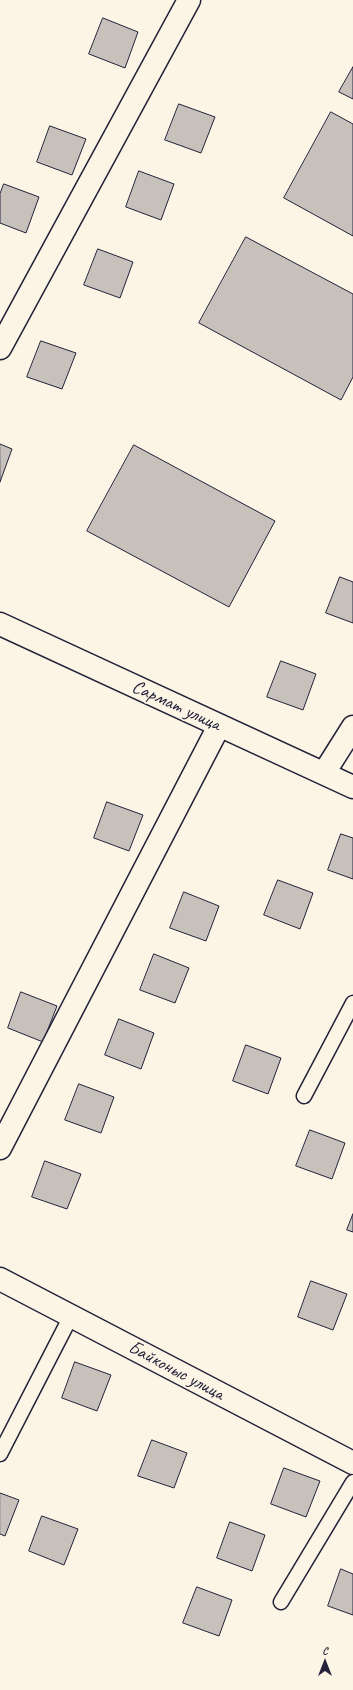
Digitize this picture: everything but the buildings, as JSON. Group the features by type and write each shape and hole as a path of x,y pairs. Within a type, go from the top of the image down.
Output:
{"street":[{"path":"0,348 189,0"},
{"name":"Сармат улица","path":"1,626 324,773 353,788"},
{"path":"0,1148 219,726"},
{"path":"324,773 353,727"},
{"name":"Байконыс улица","path":"0,1279 353,1463"}],"lane":[{"path":"304,1096 353,1003"},
{"path":"0,1454 70,1316"},
{"path":"281,1602 353,1482"}]}
